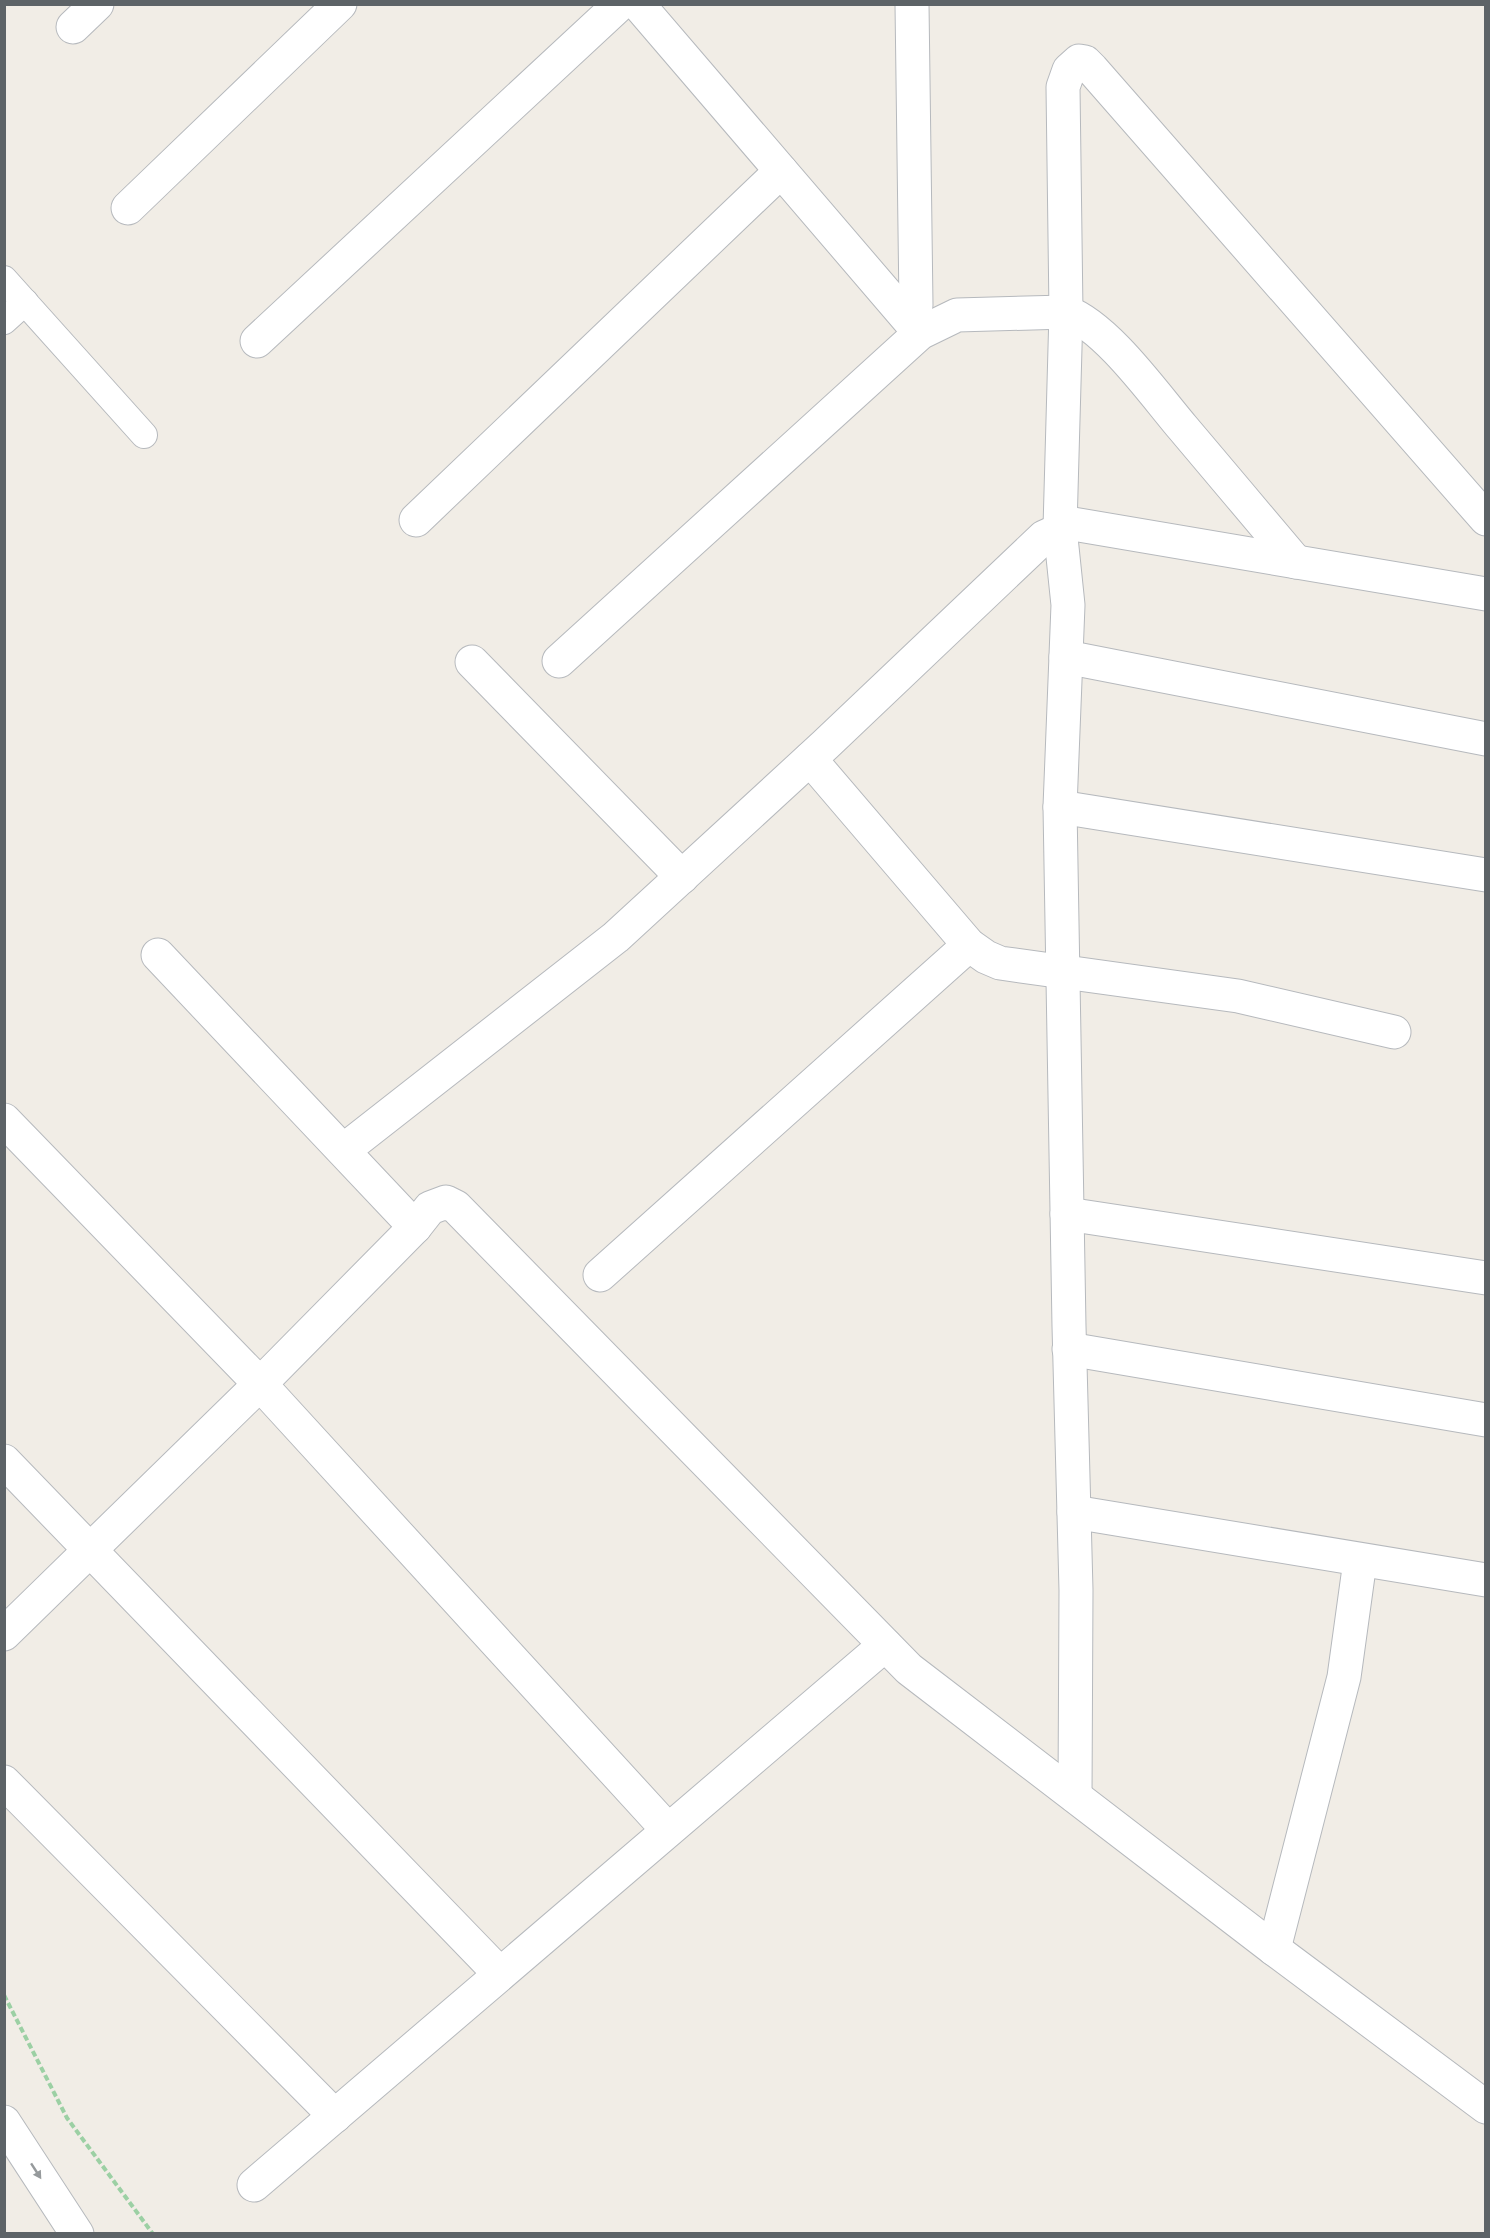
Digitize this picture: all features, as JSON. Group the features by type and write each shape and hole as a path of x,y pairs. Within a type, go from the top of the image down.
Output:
{"street":[{"path":"73,27 97,4"},
{"path":"128,208 340,4"},
{"path":"257,341 620,4"},
{"path":"638,4 917,328"},
{"path":"912,4 917,328"},
{"path":"1075,1796 1077,1590 1069,1349 1060,807 1068,606 1060,528 1066,312 1063,87 1069,70 1079,61 1085,62 1092,69 1485,519"},
{"path":"416,520 781,171"},
{"path":"559,661 917,328 957,315 1066,312 1081,318 1094,328 1139,376 1296,562"},
{"path":"344,1150 616,937 810,759 1044,537 1060,528 1073,524 1485,594"},
{"path":"1066,657 1485,739"},
{"path":"472,662 682,877"},
{"path":"810,759 969,945 986,957 1000,963 1238,996 1394,1032"},
{"path":"1060,807 1485,875"},
{"path":"600,1275 969,945"},
{"path":"158,955 415,1227"},
{"path":"4,1120 260,1384 668,1830"},
{"path":"4,1634 260,1384 415,1227 430,1208 446,1202 456,1207 909,1669 1274,1949 1485,2107"},
{"path":"1067,1214 1485,1278"},
{"path":"1069,1349 1485,1420"},
{"path":"4,1461 500,1974"},
{"path":"1074,1512 1485,1580"},
{"path":"1274,1949 1344,1677 1360,1561"},
{"path":"254,2185 885,1645"},
{"path":"4,1782 335,2116"},
{"path":"4,2122 77,2234"}],"lane":[{"path":"4,279 144,435"},
{"path":"4,321 25,302"}],"path":[{"path":"4,1995 67,2118 153,2234"}]}
